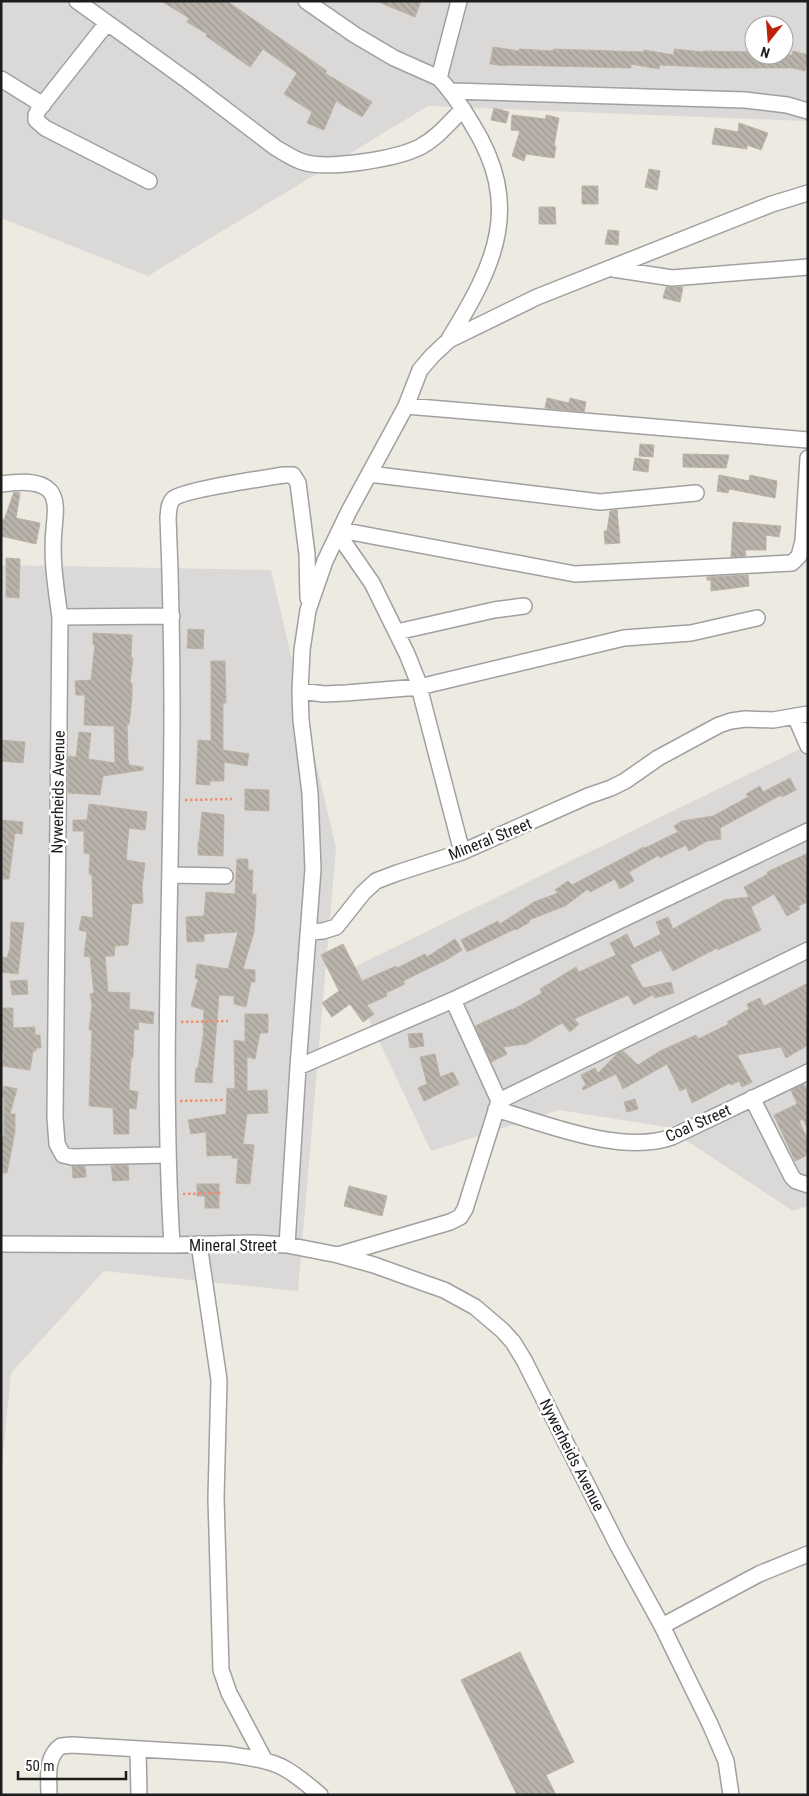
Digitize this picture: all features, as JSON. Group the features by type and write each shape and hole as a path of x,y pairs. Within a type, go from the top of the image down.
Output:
{"street":[{"path":"77,1 188,81 276,148 288,156 304,162 315,164 344,163 396,156 419,147 434,138 463,109"},
{"path":"306,1 355,35 394,58 438,78 452,91 489,155 496,176 500,213 496,238 483,279 449,340 420,370 406,406 325,561 308,610"},
{"path":"438,78 459,1"},
{"path":"107,23 37,112 36,120 45,128 149,181"},
{"path":"1,79 43,105"},
{"path":"452,91 745,100 787,105 808,111"},
{"path":"449,340 537,298 772,204 808,193"},
{"path":"612,269 672,278 808,267"},
{"path":"406,406 808,440"},
{"path":"339,532 575,574 792,563 799,556 804,541 808,458"},
{"path":"369,474 600,502 696,493"},
{"path":"172,1245 166,1102 172,616 168,509 174,497 192,491 284,475 294,475 298,482 307,554 308,610 302,650 300,691 313,843 309,932"},
{"path":"1,484 33,484 46,488 53,497 55,510 53,562 60,617 172,616"},
{"path":"339,532 372,583 407,654 419,687 462,852"},
{"path":"397,632 494,610 524,606"},
{"name":"Nywerheids Avenue","path":"60,617 55,1117 57,1144 64,1154 72,1156 168,1155"},
{"path":"300,691 324,694 419,687 624,638 691,633 757,618"},
{"path":"801,715 808,746"},
{"name":"Mineral Street","path":"1,1244 172,1245 252,1243 287,1245 298,1067 309,932 323,931 336,927 363,894 376,882 397,873 462,852 588,796 611,788 625,781 658,758 719,725 745,719 773,720 801,715"},
{"path":"298,1067 453,1000 808,831"},
{"path":"170,875 225,876"},
{"path":"497,1105 808,950"},
{"path":"338,1256 450,1222 460,1217 465,1209 497,1105 453,1000"},
{"name":"Coal Street","path":"497,1105 580,1134 645,1142 662,1140 672,1136 808,1072"},
{"path":"752,1098 792,1177 796,1181 808,1185"},
{"path":"199,1244 219,1380 216,1498 221,1670 229,1693 265,1761"},
{"name":"Nywerheids Avenue","path":"287,1245 374,1265 444,1290 475,1307 513,1342 524,1360 618,1546 662,1626 710,1724 726,1761 732,1795"},
{"path":"662,1626 759,1574 808,1554"},
{"path":"49,1795 49,1766 53,1754 61,1746 72,1745 226,1754 265,1761 283,1767 296,1775 320,1795"},
{"path":"138,1749 139,1795"}],"path":[{"path":"171,800 232,799"},
{"path":"167,1022 228,1021"},
{"path":"166,1102 224,1100"},
{"path":"169,1195 220,1193"}],"shaded area":[{"path":"1,1 808,1 808,123 804,121 428,106 148,276 1,218"},
{"path":"1,565 271,570 336,848 298,1291 104,1271 11,1373 1,1474"},
{"path":"808,745 808,1206 793,1211 666,1127 559,1110 431,1151 346,971"}],"building":[{"path":"161,1 227,1 327,71 325,73 372,102 362,117 336,101 324,130 307,123 312,112 284,94 297,73 263,49 250,67 206,36 207,34 187,22 189,18"},
{"path":"376,1 421,1 415,17"},
{"path":"493,47 519,51 519,49 553,51 553,49 644,52 644,50 674,55 674,49 703,52 744,52 744,65 794,65 794,51 808,55 805,71 793,68 720,68 660,65 659,69 631,64 631,68 506,66 490,64"},
{"path":"494,108 509,112 506,123 491,120"},
{"path":"512,115 546,119 546,115 559,118 554,158 526,154 524,161 512,156 520,131 511,130"},
{"path":"739,123 768,133 761,150 747,145 747,149 712,144 715,128 738,132"},
{"path":"649,169 660,171 657,190 645,187"},
{"path":"582,186 598,186 598,204 582,204"},
{"path":"539,207 555,207 556,224 539,224"},
{"path":"608,230 619,231 618,245 605,244"},
{"path":"666,287 683,287 680,302 663,298"},
{"path":"547,398 569,403 570,398 586,402 584,412 545,408"},
{"path":"640,444 654,445 653,457 639,456"},
{"path":"683,454 729,455 726,468 683,467"},
{"path":"635,458 649,460 648,472 633,470"},
{"path":"719,475 749,481 750,475 777,481 775,498 729,489 728,493 717,491"},
{"path":"14,492 20,493 16,518 40,523 36,544 1,536 1,519 4,520"},
{"path":"617,510 620,543 605,544 604,531 607,531 610,511"},
{"path":"733,522 781,526 779,537 766,535 766,550 745,550 746,556 731,557"},
{"path":"6,558 20,559 19,598 6,597"},
{"path":"748,575 749,586 711,591 711,580 707,580 707,577"},
{"path":"188,629 204,630 203,649 187,648"},
{"path":"93,633 132,635 131,658 133,658 130,683 132,683 132,698 129,724 127,724 128,759 129,765 143,767 143,770 103,776 100,795 68,793 68,756 76,757 79,732 91,733 88,759 115,763 114,726 84,725 85,695 76,695 75,681 91,680 95,644 93,645"},
{"path":"211,661 225,661 226,703 223,703 223,750 249,754 247,766 224,762 224,781 210,781 210,785 196,784 198,740 211,741"},
{"path":"1,740 25,742 23,763 1,761"},
{"path":"790,778 796,790 782,797 781,795 720,828 721,839 707,841 689,851 686,845 660,858 659,855 629,872 634,881 620,889 615,879 590,892 588,889 565,906 529,920 530,922 516,930 467,952 461,940 498,921 500,924 534,902 558,893 555,890 568,881 572,885 644,847 678,832 674,826 682,821 713,816 748,797 746,794 760,786 763,792"},
{"path":"245,789 269,790 269,811 245,810"},
{"path":"89,804 147,812 145,830 129,828 126,860 145,863 142,887 143,903 132,904 128,945 115,946 114,956 105,956 108,992 130,993 129,1009 154,1012 153,1024 138,1022 139,1029 134,1030 129,1090 138,1092 136,1109 129,1108 129,1134 114,1134 113,1108 89,1106 92,1030 89,1030 92,1005 90,994 94,993 90,957 84,956 87,932 79,930 82,916 93,918 92,875 89,874 90,854 84,853 84,831 73,831 73,820 87,820"},
{"path":"202,812 224,815 223,856 198,855"},
{"path":"1,820 23,822 22,834 15,833 9,879 1,879"},
{"path":"808,853 808,902 798,906 800,909 787,916 774,894 751,907 761,930 718,950 717,948 673,971 661,950 630,965 643,988 671,982 674,993 654,998 654,994 634,1005 628,995 574,1019 579,1024 570,1032 562,1023 526,1044 503,1047 507,1054 491,1062 475,1026 512,1010 542,993 540,989 576,967 579,972 616,955 610,943 627,934 634,948 661,934 656,922 668,917 673,929 724,900 749,897 744,887 768,874 767,872"},
{"path":"237,859 248,859 248,870 253,870 252,894 256,894 254,932 243,969 255,970 255,982 251,982 246,1007 234,1004 234,996 219,995 212,1083 195,1082 204,1031 204,1010 191,1006 198,979 195,978 197,964 228,969 238,932 204,934 204,941 187,942 186,917 204,916 206,892 235,894"},
{"path":"11,922 24,923 18,974 1,972 1,957 7,958 10,948"},
{"path":"455,939 462,950 403,981 405,984 386,993 387,996 367,1005 374,1014 363,1022 350,1004 332,1017 322,1003 339,991 321,955 343,944 362,981 396,966 397,968 425,954 427,957"},
{"path":"27,980 28,994 12,995 10,981"},
{"path":"808,983 808,1045 786,1058 781,1047 737,1055 752,1082 742,1087 739,1081 731,1085 730,1083 692,1103 686,1088 680,1091 667,1064 623,1089 616,1074 583,1090 582,1088 586,1085 581,1075 595,1068 598,1073 618,1053 623,1051 638,1065 660,1051 696,1035 698,1039 729,1024 727,1022 749,1009 747,1004 760,998 764,1006"},
{"path":"1,1008 13,1008 13,1028 35,1027 35,1035 40,1035 41,1048 36,1048 36,1051 33,1051 30,1070 2,1066 4,1053 1,1053"},
{"path":"245,1014 268,1014 268,1033 260,1033 255,1059 247,1057 247,1091 267,1090 268,1113 247,1114 243,1144 254,1145 250,1184 236,1183 238,1158 232,1158 232,1155 207,1156 206,1132 191,1134 188,1120 226,1114 227,1088 235,1089 234,1040 245,1042"},
{"path":"422,1033 424,1046 410,1048 408,1034"},
{"path":"435,1054 440,1077 453,1072 459,1084 424,1101 418,1088 427,1084 420,1057"},
{"path":"804,1084 808,1093 808,1130 803,1119 799,1121 808,1140 808,1155 795,1161 774,1115 797,1104 791,1090"},
{"path":"4,1086 17,1089 10,1114 15,1114 15,1131 7,1173 1,1173 1,1136 4,1137 4,1097 2,1096"},
{"path":"635,1099 638,1109 627,1112 624,1102"},
{"path":"128,1165 129,1180 113,1181 111,1166"},
{"path":"72,1166 85,1166 86,1177 73,1178"},
{"path":"197,1184 219,1184 219,1208 205,1208 205,1196 197,1196"},
{"path":"349,1186 387,1196 382,1216 344,1206"},
{"path":"520,1652 574,1762 546,1775 556,1795 517,1795 461,1680"}]}
